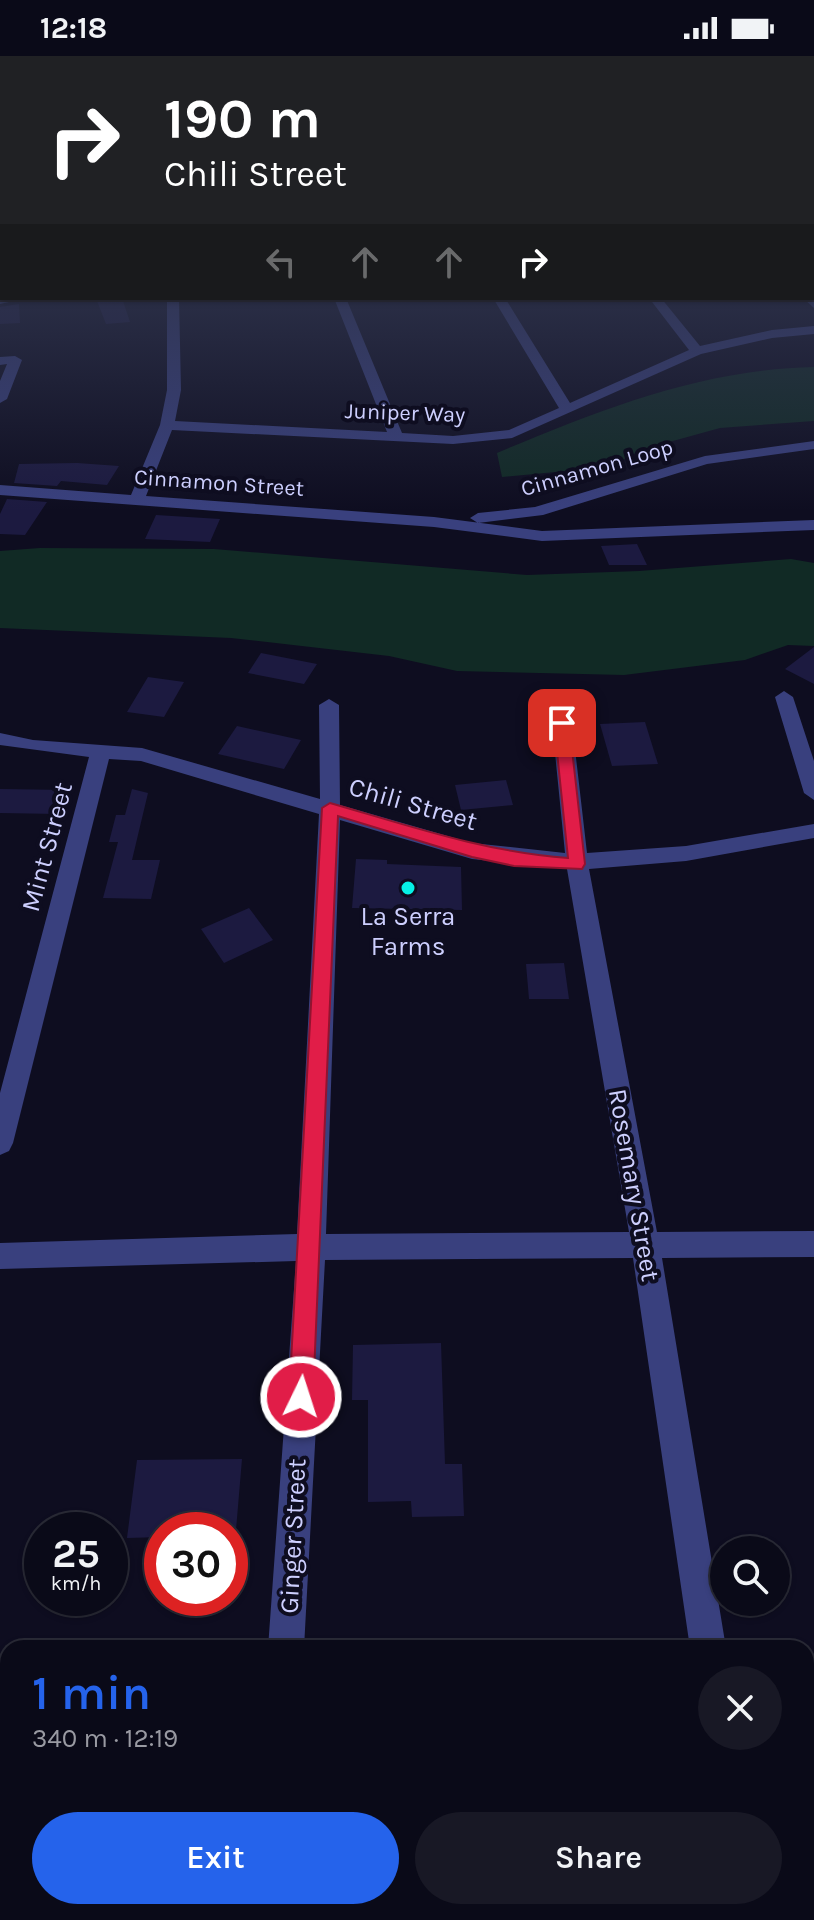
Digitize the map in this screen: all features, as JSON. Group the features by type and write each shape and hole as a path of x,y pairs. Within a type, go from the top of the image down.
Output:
{"street":[{"path":"137,499 167,425 174,390 173,337"},
{"path":"356,337 396,436"},
{"path":"523,337 566,407"},
{"path":"686,337 697,351"},
{"name":"Juniper Way","path":"167,425 453,440 512,434 566,407 697,351 759,337"},
{"path":"0,399 7,360"},
{"name":"Cinnamon Loop","path":"434,522 537,512 705,460 814,445"},
{"name":"Cinnamon Street","path":"0,490 434,522"},
{"name":"Cinnamon Loop","path":"434,522 542,536 814,525"},
{"path":"784,697 814,793"},
{"name":"Ginger Street","path":"286,1640 311,1247 330,808 329,705"},
{"name":"Rosemary Street","path":"562,723 577,864 646,1247 707,1640"},
{"name":"Chili Street","path":"0,739 33,746 142,755 472,851 514,860 577,864 700,854 814,831"},
{"name":"Mint Street","path":"0,1143 101,751"},
{"path":"0,1256 311,1247 814,1244"}],"green space":[{"path":"814,367 814,421 720,428 644,449 609,467 502,477 497,453 613,407 732,375"},
{"path":"40,548 214,549 527,575 639,571 791,559 814,563 814,646 788,645 745,660 624,675 457,671 389,656 231,638 0,628 0,551"}],"building":[{"path":"19,464 119,466 107,485 61,481 57,486 14,483"},
{"path":"7,499 47,502 25,535 0,534 0,514"},
{"path":"156,515 220,519 210,542 145,539"},
{"path":"637,544 647,565 609,565 601,546"},
{"path":"814,647 814,684 785,669"},
{"path":"261,653 317,664 304,684 248,673"},
{"path":"148,677 184,682 164,717 127,712"},
{"path":"645,722 658,764 612,766 600,724"},
{"path":"237,726 301,740 284,769 218,754"},
{"path":"506,780 513,805 461,810 455,785"},
{"path":"0,789 67,790 59,814 0,813"},
{"path":"132,789 148,793 132,860 160,860 151,899 103,898 118,842 109,842 116,815 125,815"},
{"name":"La Serra Farms","path":"356,859 387,860 387,864 461,867 462,910 352,908"},
{"path":"249,908 273,940 224,963 201,929"},
{"path":"564,963 569,999 529,999 526,964"},
{"path":"441,1343 445,1464 462,1464 464,1516 412,1517 411,1501 368,1502 368,1400 352,1400 353,1345"},
{"path":"242,1459 238,1512 144,1512 144,1538 128,1538 137,1460"}],"place":[{"name":"La Serra Farms","path":"408,888"}],"route":[{"path":"301,1397 311,1247 330,808 472,851 514,860 577,864 562,723"}]}
